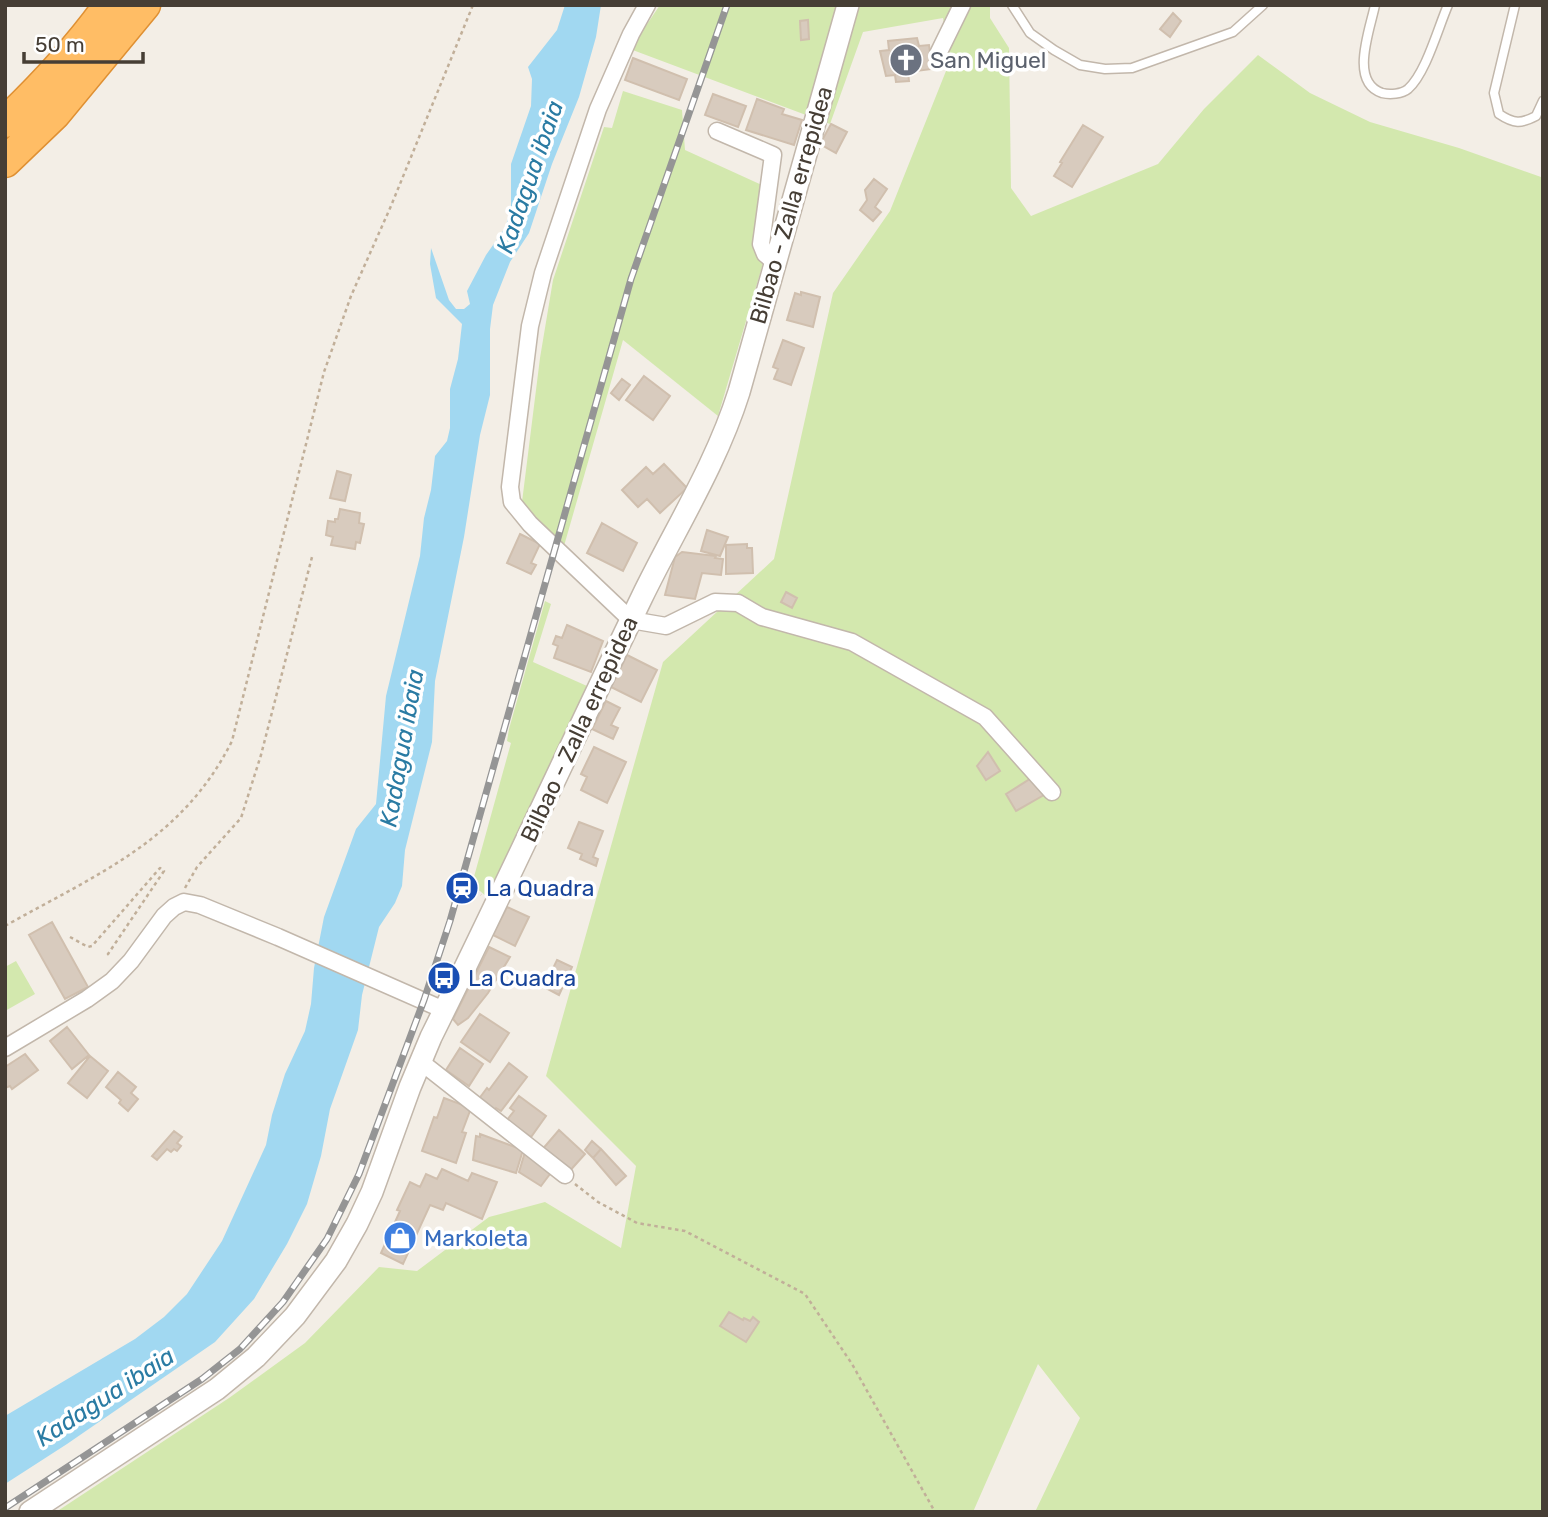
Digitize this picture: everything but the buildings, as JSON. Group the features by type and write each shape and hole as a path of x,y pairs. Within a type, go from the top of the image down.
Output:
{"highway":[{"path":"5,122 42,86 90,32 109,5"},
{"path":"5,162 55,114 145,5"}],"street":[{"path":"647,5 631,34 598,109 540,284 530,326 510,487 512,502 530,524 631,620 666,626 715,603 738,603 762,618 852,642 985,717 1052,792"},
{"name":"Bilbao - Zalla errepidea","path":"30,1512 216,1389 256,1357 295,1316 336,1261 357,1224 444,1010 631,620 724,436 739,392 848,5"},
{"path":"938,54 962,5"},
{"path":"717,131 774,155 761,244 765,254 776,263"},
{"path":"5,1048 112,981 164,916 174,906 184,902 200,905 278,937 444,1010"},
{"path":"421,1062 565,1175"}],"lane":[{"path":"1012,5 1030,33 1054,50 1080,65 1105,69 1132,68 1233,32 1264,5"},
{"path":"1375,5 1363,60 1363,76 1372,88 1384,94 1401,93 1409,88 1420,71 1448,5"},
{"path":"1515,5 1494,93 1499,114 1510,122 1522,123 1536,117 1543,101"}],"path":[{"path":"5,926 110,869 147,844 195,799 219,766 232,741 324,372 351,296 473,5"},
{"path":"184,902 185,887 197,867 241,818 261,755 312,557"},
{"path":"70,937 88,947 92,946 160,867 164,871 108,954 125,967"},
{"path":"565,1175 597,1202 637,1223 685,1231 805,1294 852,1364 935,1512"}],"green space":[{"path":"660,5 990,5 990,18 1009,48 1011,188 1031,216 1158,164 1204,109 1258,55 1310,93 1370,122 1459,148 1541,177 1543,1512 1035,1512 1080,1418 1038,1364 973,1512 56,1512 229,1398 305,1343 379,1267 417,1271 489,1217 545,1202 621,1248 636,1166 546,1076 663,662 774,559 833,293 890,211 950,61 943,18 863,32 830,124 630,49"},
{"path":"623,91 682,110 685,150 766,187 764,260 718,416 623,340 564,546 522,502 540,358 553,280 604,127 612,128"},
{"path":"545,601 551,604 533,662 587,686 488,898 472,884 511,743 507,741 509,729"},
{"path":"16,961 35,994 5,1011 5,967"}],"water":[{"name":"Kadagua ibaia","path":"565,5 601,5 596,37 579,97 552,164 529,233 510,262 493,305 490,329 490,395 480,435 464,537 435,681 432,742 405,850 402,886 395,903 379,927 362,995 358,1030 330,1109 321,1156 307,1204 254,1299 215,1342 5,1484 5,1416 135,1339 164,1317 187,1294 222,1241 266,1145 285,1074 305,1031 324,917 356,829 376,804 386,696 420,556 435,456 447,441 450,428 450,389 458,359 462,324 436,298 430,264 431,248 449,300 456,309 464,309 470,304 467,291 486,255 505,228 511,209 511,164 531,106 532,79 528,67 557,30"}],"railway":[{"path":"5,1508 202,1379 240,1349 283,1302 327,1239 359,1174 424,1000 450,921 631,279 727,5"}],"place":[{"name":"San Miguel","path":"906,60"},
{"name":"La Quadra","path":"462,888"},
{"name":"La Cuadra","path":"444,978"},
{"name":"Markoleta","path":"400,1238"}]}
